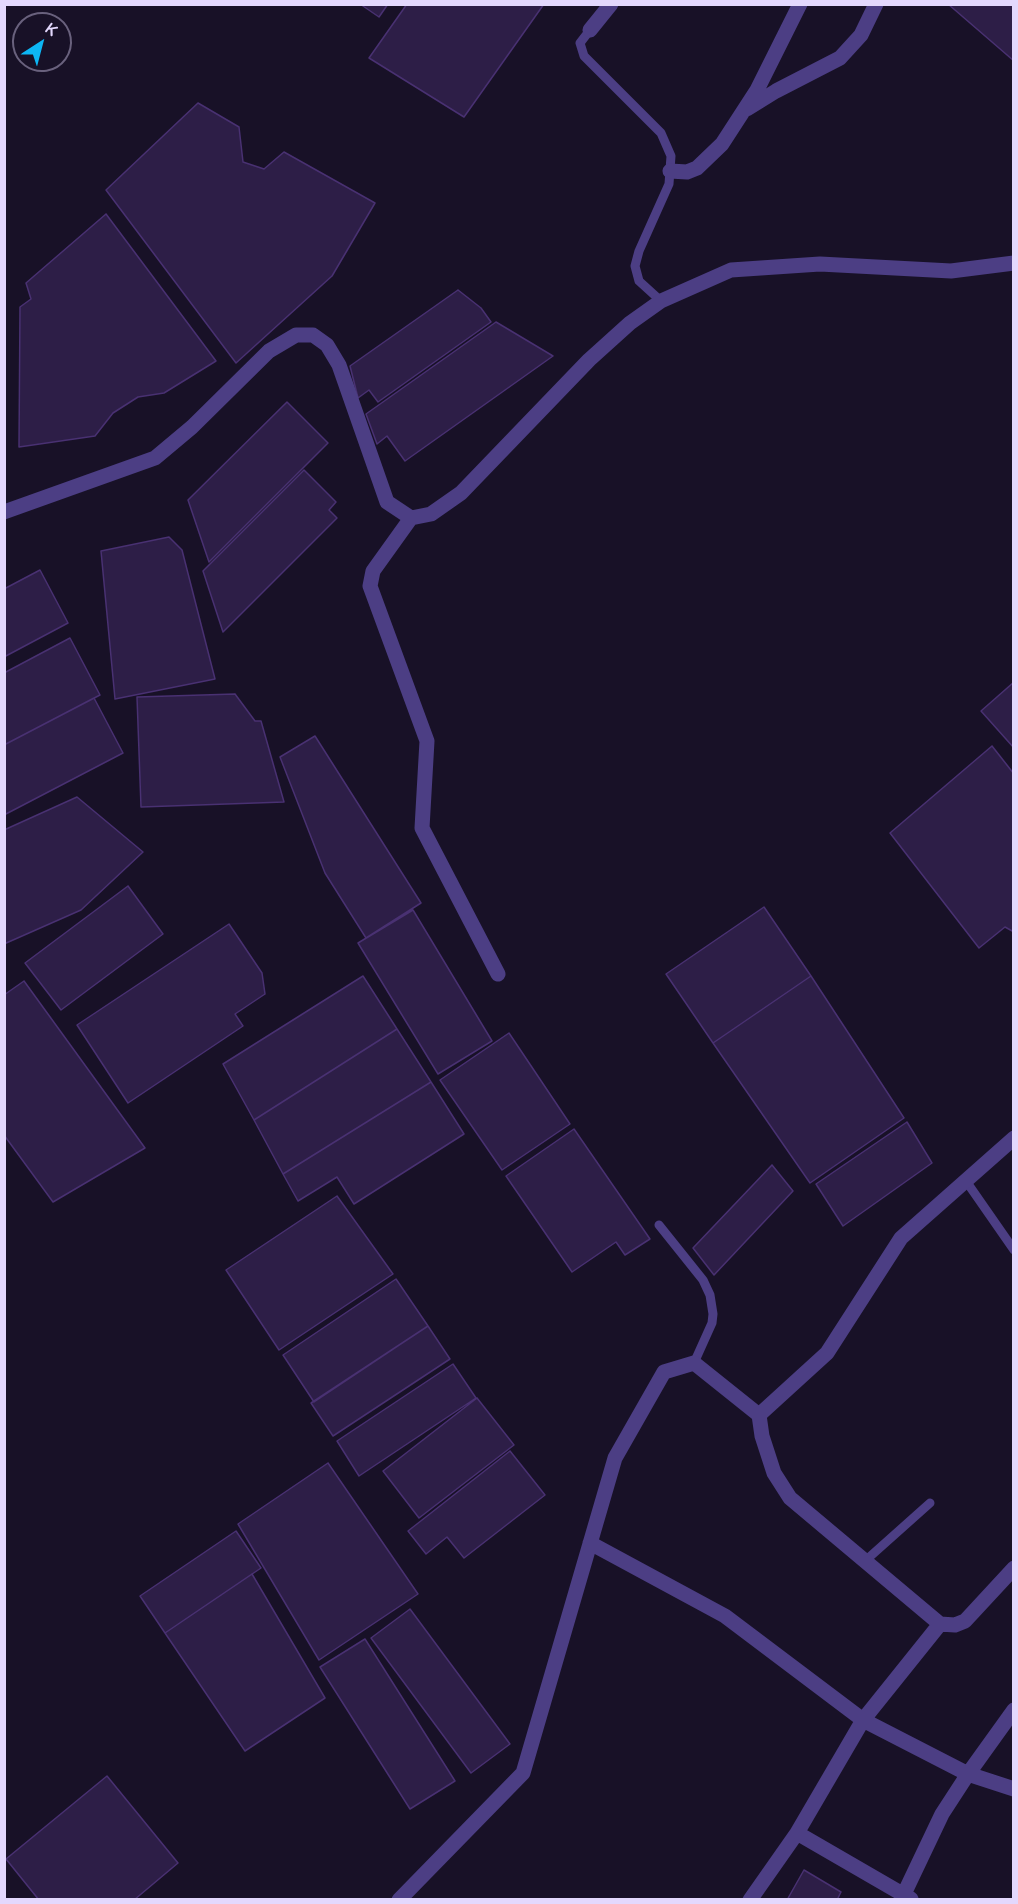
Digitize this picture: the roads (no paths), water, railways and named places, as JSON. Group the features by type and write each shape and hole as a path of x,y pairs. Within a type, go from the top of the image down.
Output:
{"street":[{"path":"590,30 611,4"},
{"path":"670,171 687,172 696,168 722,144 746,110 800,4"},
{"path":"746,110 776,91 840,58 861,35 876,4"},
{"path":"498,974 422,828 427,741 370,586 373,571 411,518 431,513 461,493 589,360 630,323 661,301 730,270 820,264 951,270 1014,263"},
{"path":"4,512 155,458 192,427 269,351 296,335 313,335 327,345 339,365 387,502 411,518"},
{"path":"759,1415 826,1353 901,1238 1014,1138"},
{"path":"399,1899 523,1773 615,1458 664,1372 694,1362 759,1415 762,1436 774,1473 790,1498 940,1624 955,1625 965,1621 1014,1568"},
{"path":"590,1543 725,1616 863,1720 968,1774 1014,1789"},
{"path":"750,1899 797,1833 863,1720 940,1624"},
{"path":"797,1833 905,1898 942,1814 1014,1710"}],"lane":[{"path":"590,30 580,43 584,56 661,133 671,156 669,184 639,251 635,266 639,280 661,301"},
{"path":"966,1180 1014,1250"},
{"path":"659,1225 703,1280 711,1295 712,1323 694,1362"},
{"path":"865,1561 930,1503"}]}
